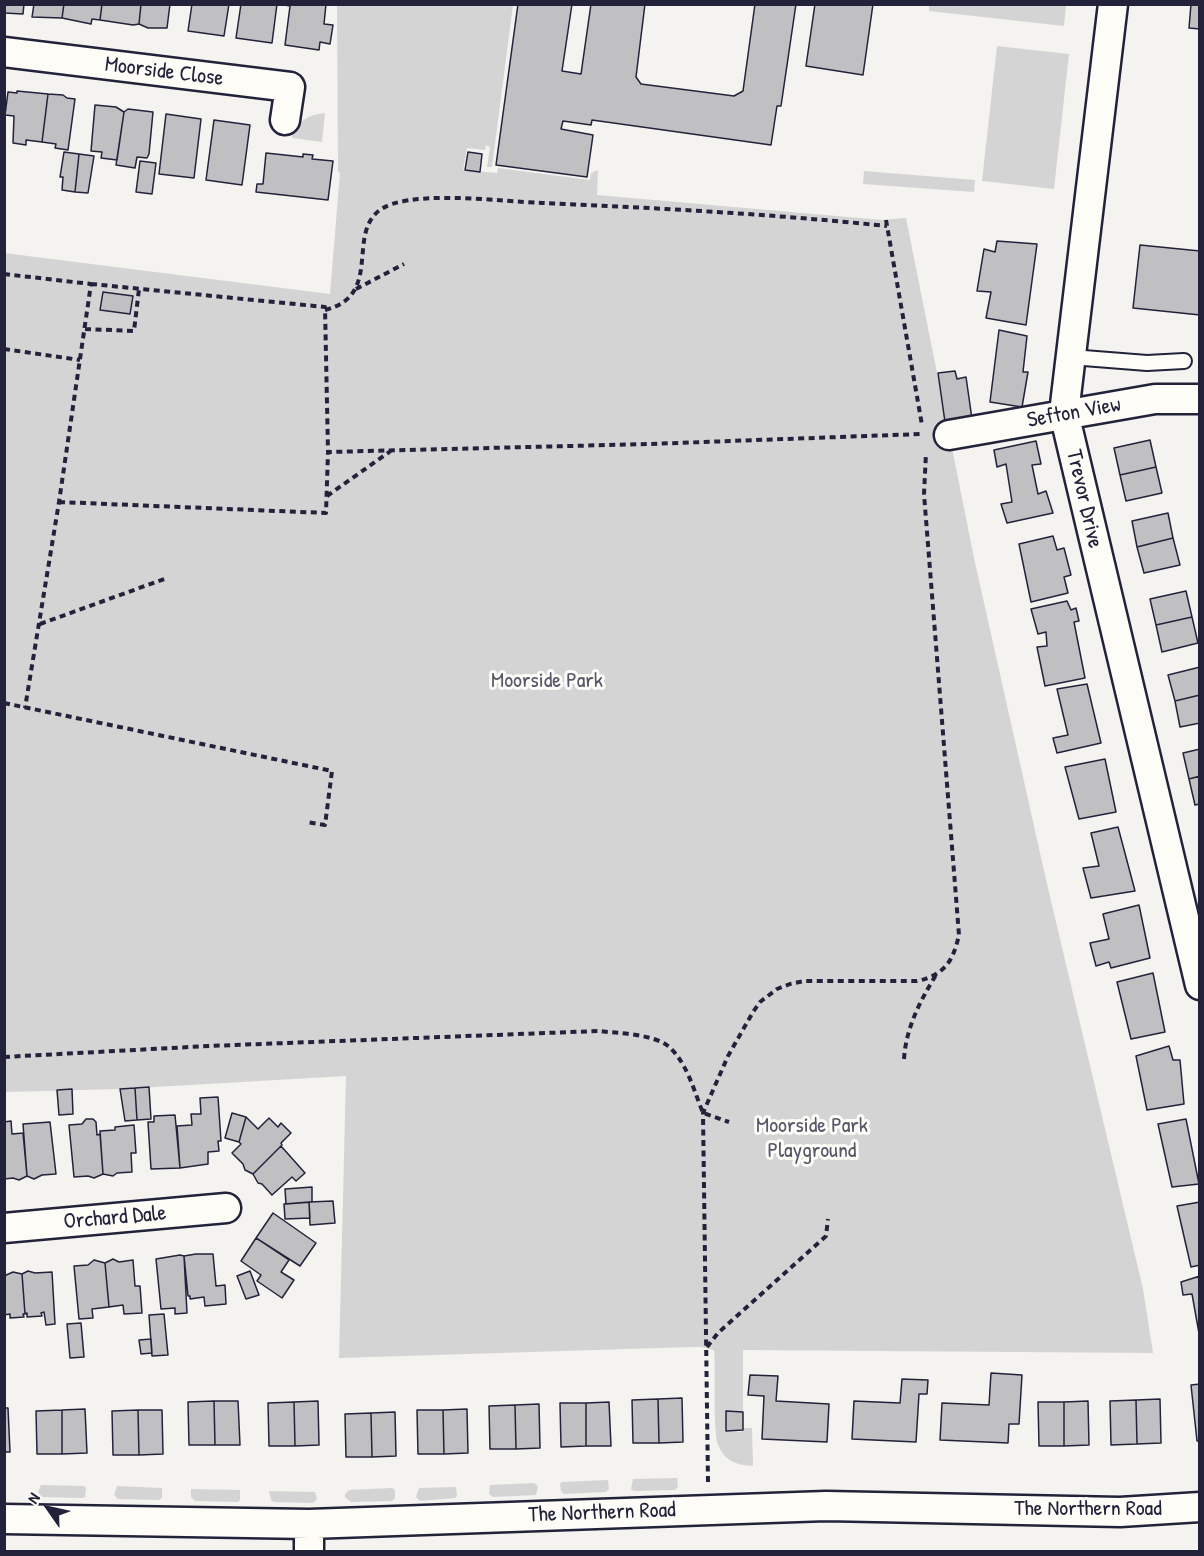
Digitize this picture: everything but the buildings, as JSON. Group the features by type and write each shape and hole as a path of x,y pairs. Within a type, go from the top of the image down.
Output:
{"street":[{"name":"Trevor Drive","path":"1113,4 1064,413 1200,985"},
{"name":"Moorside Close","path":"4,52 290,87 285,120"},
{"name":"Sefton View","path":"931,440 1064,413 1155,399 1200,399"},
{"name":"Orchard Dale","path":"4,1228 226,1208"},
{"name":"The Northern Road","path":"4,1519 309,1538 708,1509 881,1506 1120,1512 1200,1507"}],"lane":[{"path":"1071,357 1147,363 1184,361"}],"path":[{"path":"355,289 363,263 362,240 372,219 390,205 414,199 718,211 887,223 931,440 924,494 959,935 955,952 946,967 936,975 917,981 804,981 777,989 760,1002 742,1028 703,1113"},
{"path":"326,310 341,304 355,289 404,264"},
{"path":"4,274 326,307 328,452 326,513 59,502"},
{"path":"25,708 59,502 91,284"},
{"path":"85,328 134,330 139,289"},
{"path":"4,349 80,360"},
{"path":"328,452 931,440"},
{"path":"326,496 392,450"},
{"path":"39,624 167,578"},
{"path":"4,703 332,771 325,825 306,822"},
{"path":"904,1059 906,1041 913,1018 936,975"},
{"path":"4,1056 598,1031 634,1034 666,1044 681,1061 703,1113 708,1509"},
{"path":"703,1113 729,1122"},
{"path":"707,1348 718,1333 826,1236 828,1219"}],"green space":[{"name":"Moorside Park","path":"337,4 513,5 492,167 487,167 490,147 486,145 485,150 467,148 463,170 497,173 498,168 590,180 591,173 598,170 597,195 882,220 906,218 974,558 1047,884 1143,1289 1153,1353 743,1350 743,1412 726,1412 726,1431 741,1432 743,1428 752,1428 753,1466 742,1465 725,1456 717,1440 714,1350 691,1347 339,1358 346,1076 120,1089 5,1092 4,253 330,294 340,173 338,172"},
{"path":"929,4 1066,5 1064,26 929,11"},
{"path":"997,46 1069,54 1054,189 982,181"},
{"path":"325,113 322,142 292,138 300,123 313,115"},
{"path":"864,171 975,180 974,192 863,184"},
{"path":"677,1478 678,1487 675,1490 634,1491 631,1489 633,1479"},
{"path":"608,1480 609,1489 606,1492 564,1494 561,1491 562,1482"},
{"path":"534,1483 538,1486 536,1495 493,1497 489,1494 490,1485"},
{"path":"41,1485 84,1486 86,1488 85,1497 42,1497 38,1492"},
{"path":"117,1486 162,1488 162,1498 159,1500 118,1499 114,1495"},
{"path":"456,1487 457,1496 455,1498 420,1501 416,1497 419,1488"},
{"path":"392,1488 395,1490 395,1498 392,1501 351,1502 345,1497 349,1490"},
{"path":"191,1489 240,1490 240,1500 238,1502 195,1501 191,1497"},
{"path":"269,1491 315,1492 317,1499 313,1503 274,1502 271,1500"}],"park label":[{"name":"Moorside Park Playground","path":"812,1138"}]}
